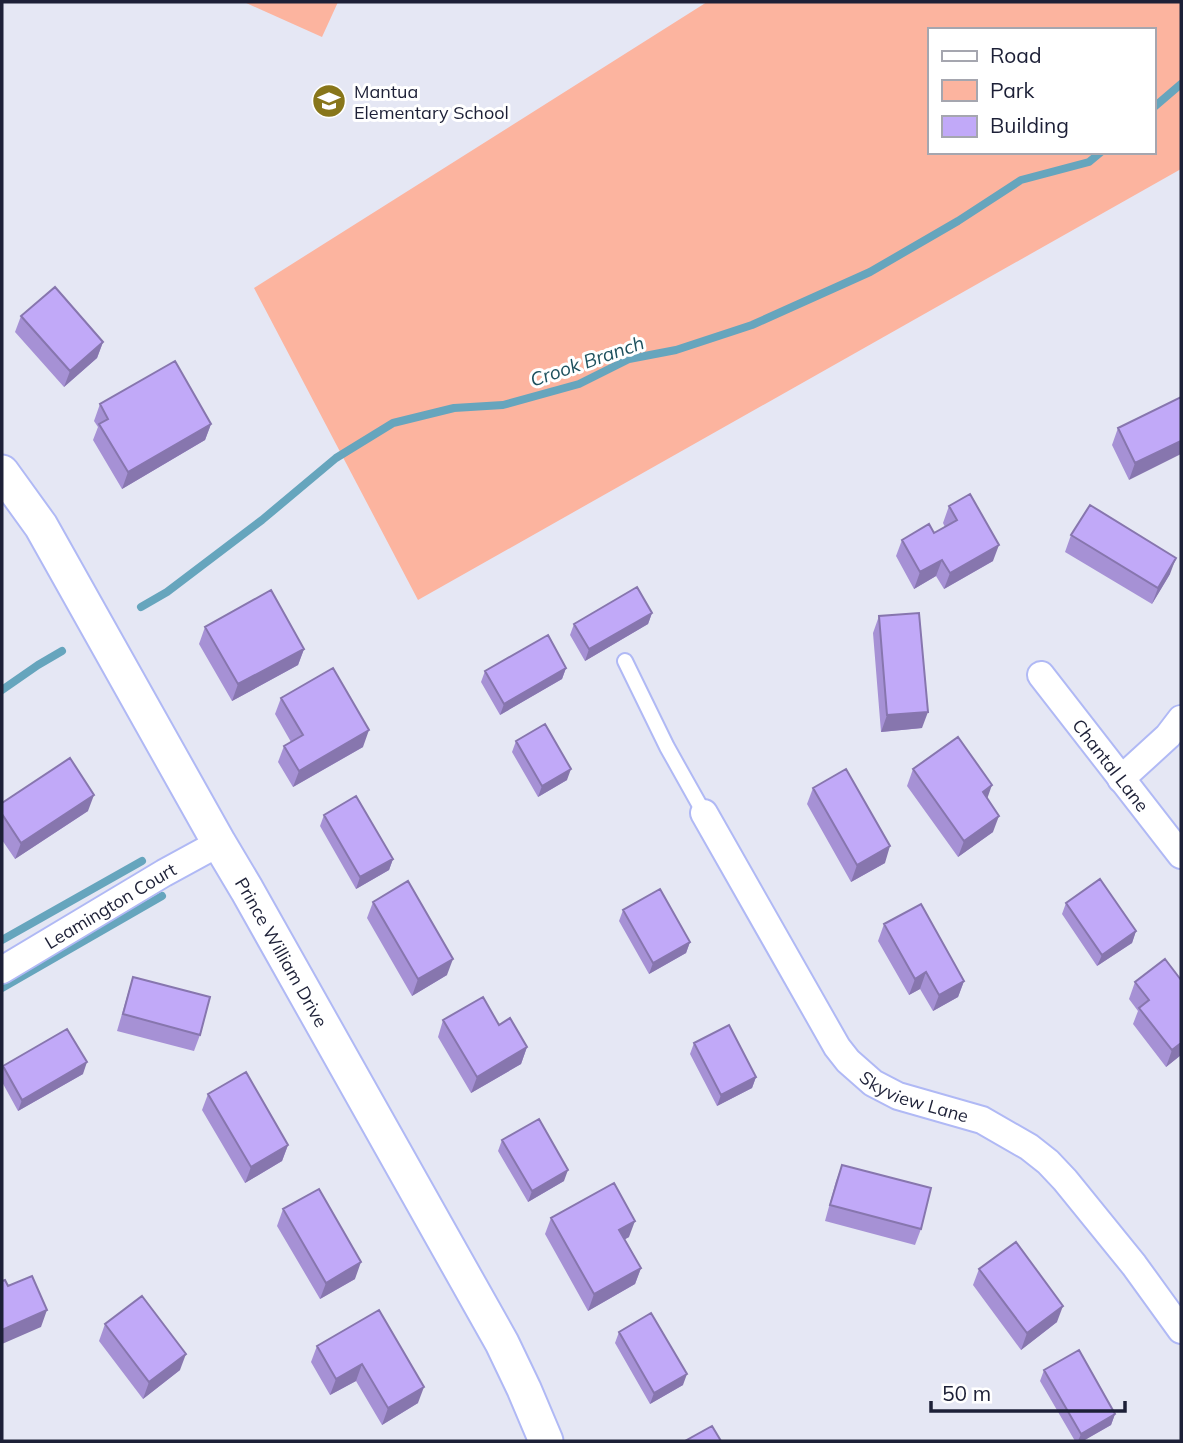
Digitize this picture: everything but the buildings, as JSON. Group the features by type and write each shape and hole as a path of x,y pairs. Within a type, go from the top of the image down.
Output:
{"street":[{"name":"Prince William Drive","path":"2,472 41,526 502,1343 546,1441"},
{"name":"Chantal Lane","path":"1041,675 1181,855"},
{"path":"1121,779 1168,736 1181,719"},
{"name":"Skyview Lane","path":"704,813 837,1047 848,1061 873,1083 898,1096 982,1120 1029,1147 1048,1162 1134,1265 1181,1330"},
{"name":"Leamington Court","path":"2,970 219,843"}],"lane":[{"path":"625,661 667,747 704,813"}],"green space":[{"path":"244,2 338,2 322,37"},
{"path":"707,2 1179,2 1181,169 418,600 254,288"}],"waterway":[{"name":"Crook Branch","path":"1155,106 1181,84"},
{"name":"Crook Branch","path":"141,607 167,592 262,520 336,458 393,423 454,408 503,405 579,384 629,359 676,350 752,325 870,272 958,221 1021,180 1089,162 1099,154"},
{"name":"Crook Branch","path":"2,690 62,651"},
{"path":"2,940 142,861"},
{"path":"2,988 162,896"}],"place":[{"name":"Mantua Elementary School","path":"329,101"}]}
